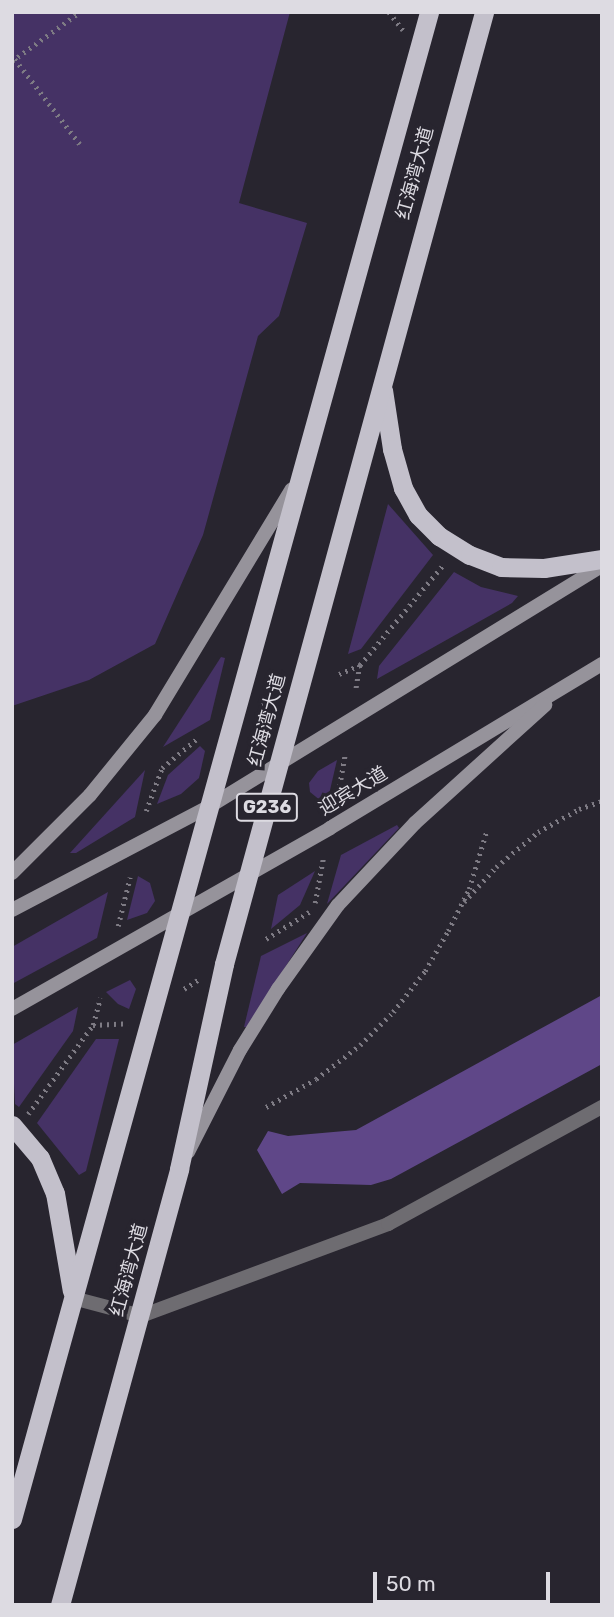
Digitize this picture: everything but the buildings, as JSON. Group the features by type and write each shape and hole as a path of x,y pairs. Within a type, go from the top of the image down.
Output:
{"highway":[{"name":"红海湾大道","path":"12,1519 429,12"},
{"name":"红海湾大道","path":"60,1605 179,1169 224,964 484,12"},
{"path":"382,382 392,449 403,488 418,515 439,536 470,555 501,567 544,568 602,559"},
{"path":"20,1120 55,1193 73,1298"}],"main road":[{"path":"12,873 90,795 155,715 300,476"},
{"path":"12,910 210,806 602,566"},
{"name":"迎宾大道","path":"12,1009 330,828 602,664"},
{"path":"179,1169 240,1050 278,989 338,905 458,781 575,679"}],"street":[{"path":"73,1298 141,1316 388,1224 602,1107"}],"path":[{"path":"80,12 14,60 80,144"},
{"path":"356,689 360,666 444,564"},
{"path":"339,674 360,666"},
{"path":"262,705 280,698"},
{"path":"146,811 162,768 199,737"},
{"path":"337,800 345,754"},
{"path":"459,908 516,849 568,815 602,801"},
{"path":"266,1107 316,1079 360,1045 393,1012 425,971 459,908 477,867 486,833"},
{"path":"266,939 314,909 323,859"},
{"path":"118,926 130,877"},
{"path":"184,989 205,976"},
{"path":"20,1120 93,1025 100,998"},
{"path":"93,1025 129,1023"}],"shaded area":[{"path":"12,12 290,12 239,203 307,223 279,316 258,336 203,535 155,644 89,680 12,706"},
{"path":"388,504 433,555 361,649 348,654"},
{"path":"454,572 481,587 518,596 512,603 377,679 379,666"},
{"path":"221,657 225,658 210,720 163,747"},
{"path":"200,746 205,751 199,778 181,794 157,804 168,775"},
{"path":"337,760 327,803 310,792 309,783 318,771"},
{"path":"145,770 135,817 76,853 70,853"},
{"path":"397,825 399,828 327,904 341,855"},
{"path":"315,871 300,905 271,929 278,895"},
{"path":"138,876 150,883 155,901 147,913 127,920"},
{"path":"108,892 97,938 12,984 12,947"},
{"path":"307,933 247,1027 244,1027 261,956"},
{"path":"130,980 136,989 129,1009 118,1004 106,992"},
{"path":"602,995 602,1064 391,1179 371,1185 300,1183 282,1194 257,1150 268,1131 288,1136 356,1130"},
{"path":"78,1007 73,1031 19,1107 15,1104 12,1045"},
{"path":"96,1039 119,1039 86,1171 79,1175 37,1123"}]}
